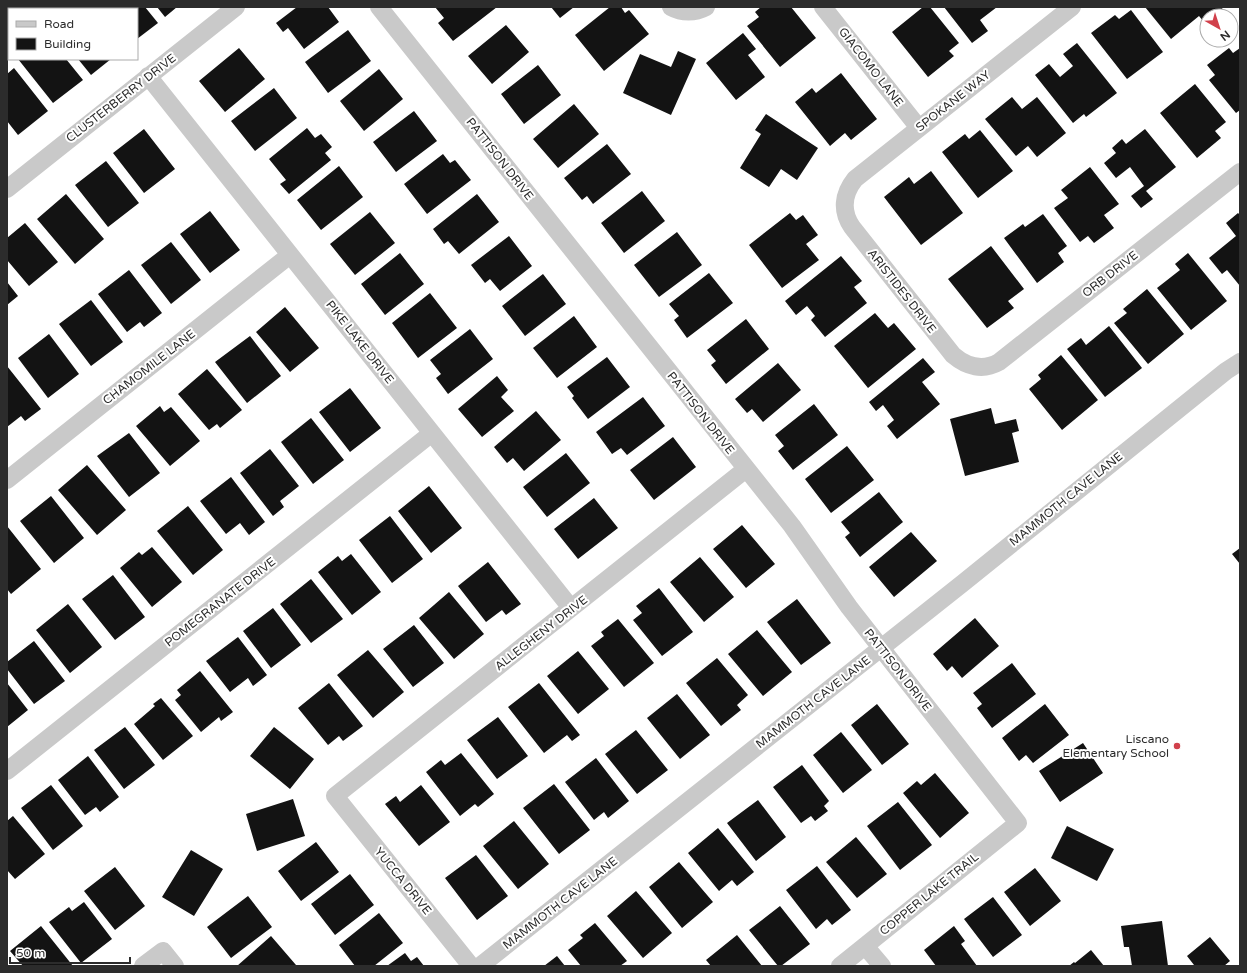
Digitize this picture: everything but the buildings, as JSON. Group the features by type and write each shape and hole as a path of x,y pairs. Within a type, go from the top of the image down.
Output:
{"street":[{"name":"CLUSTERBERRY DRIVE","path":"7,189 236,7"},
{"name":"PATTISON DRIVE","path":"379,7 800,537 849,607 1018,823"},
{"path":"678,9 698,10 706,7"},
{"name":"GIACOMO LANE","path":"823,7 919,128"},
{"name":"SPOKANE WAY","path":"844,202 848,188 855,179 1072,7"},
{"name":"PIKE LAKE DRIVE","path":"148,76 571,608"},
{"name":"ORB DRIVE","path":"976,367 992,365 1003,359 1240,172"},
{"name":"ARISTIDES DRIVE","path":"844,202 846,215 852,227 953,355 964,363 976,367"},
{"name":"CHAMOMILE LANE","path":"7,480 290,255"},
{"name":"MAMMOTH CAVE LANE","path":"480,966 881,648 1226,371 1240,362"},
{"name":"POMEGRANATE DRIVE","path":"7,772 432,433"},
{"name":"ALLEGHENY DRIVE","path":"335,796 746,469"},
{"name":"YUCCA DRIVE","path":"335,796 471,966"},
{"name":"COPPER LAKE TRAIL","path":"840,966 1018,823"},
{"path":"865,946 882,966"},
{"path":"143,966 162,951 175,966"}],"place":[{"name":"Liscano Elementary School","path":"1177,746"}]}
